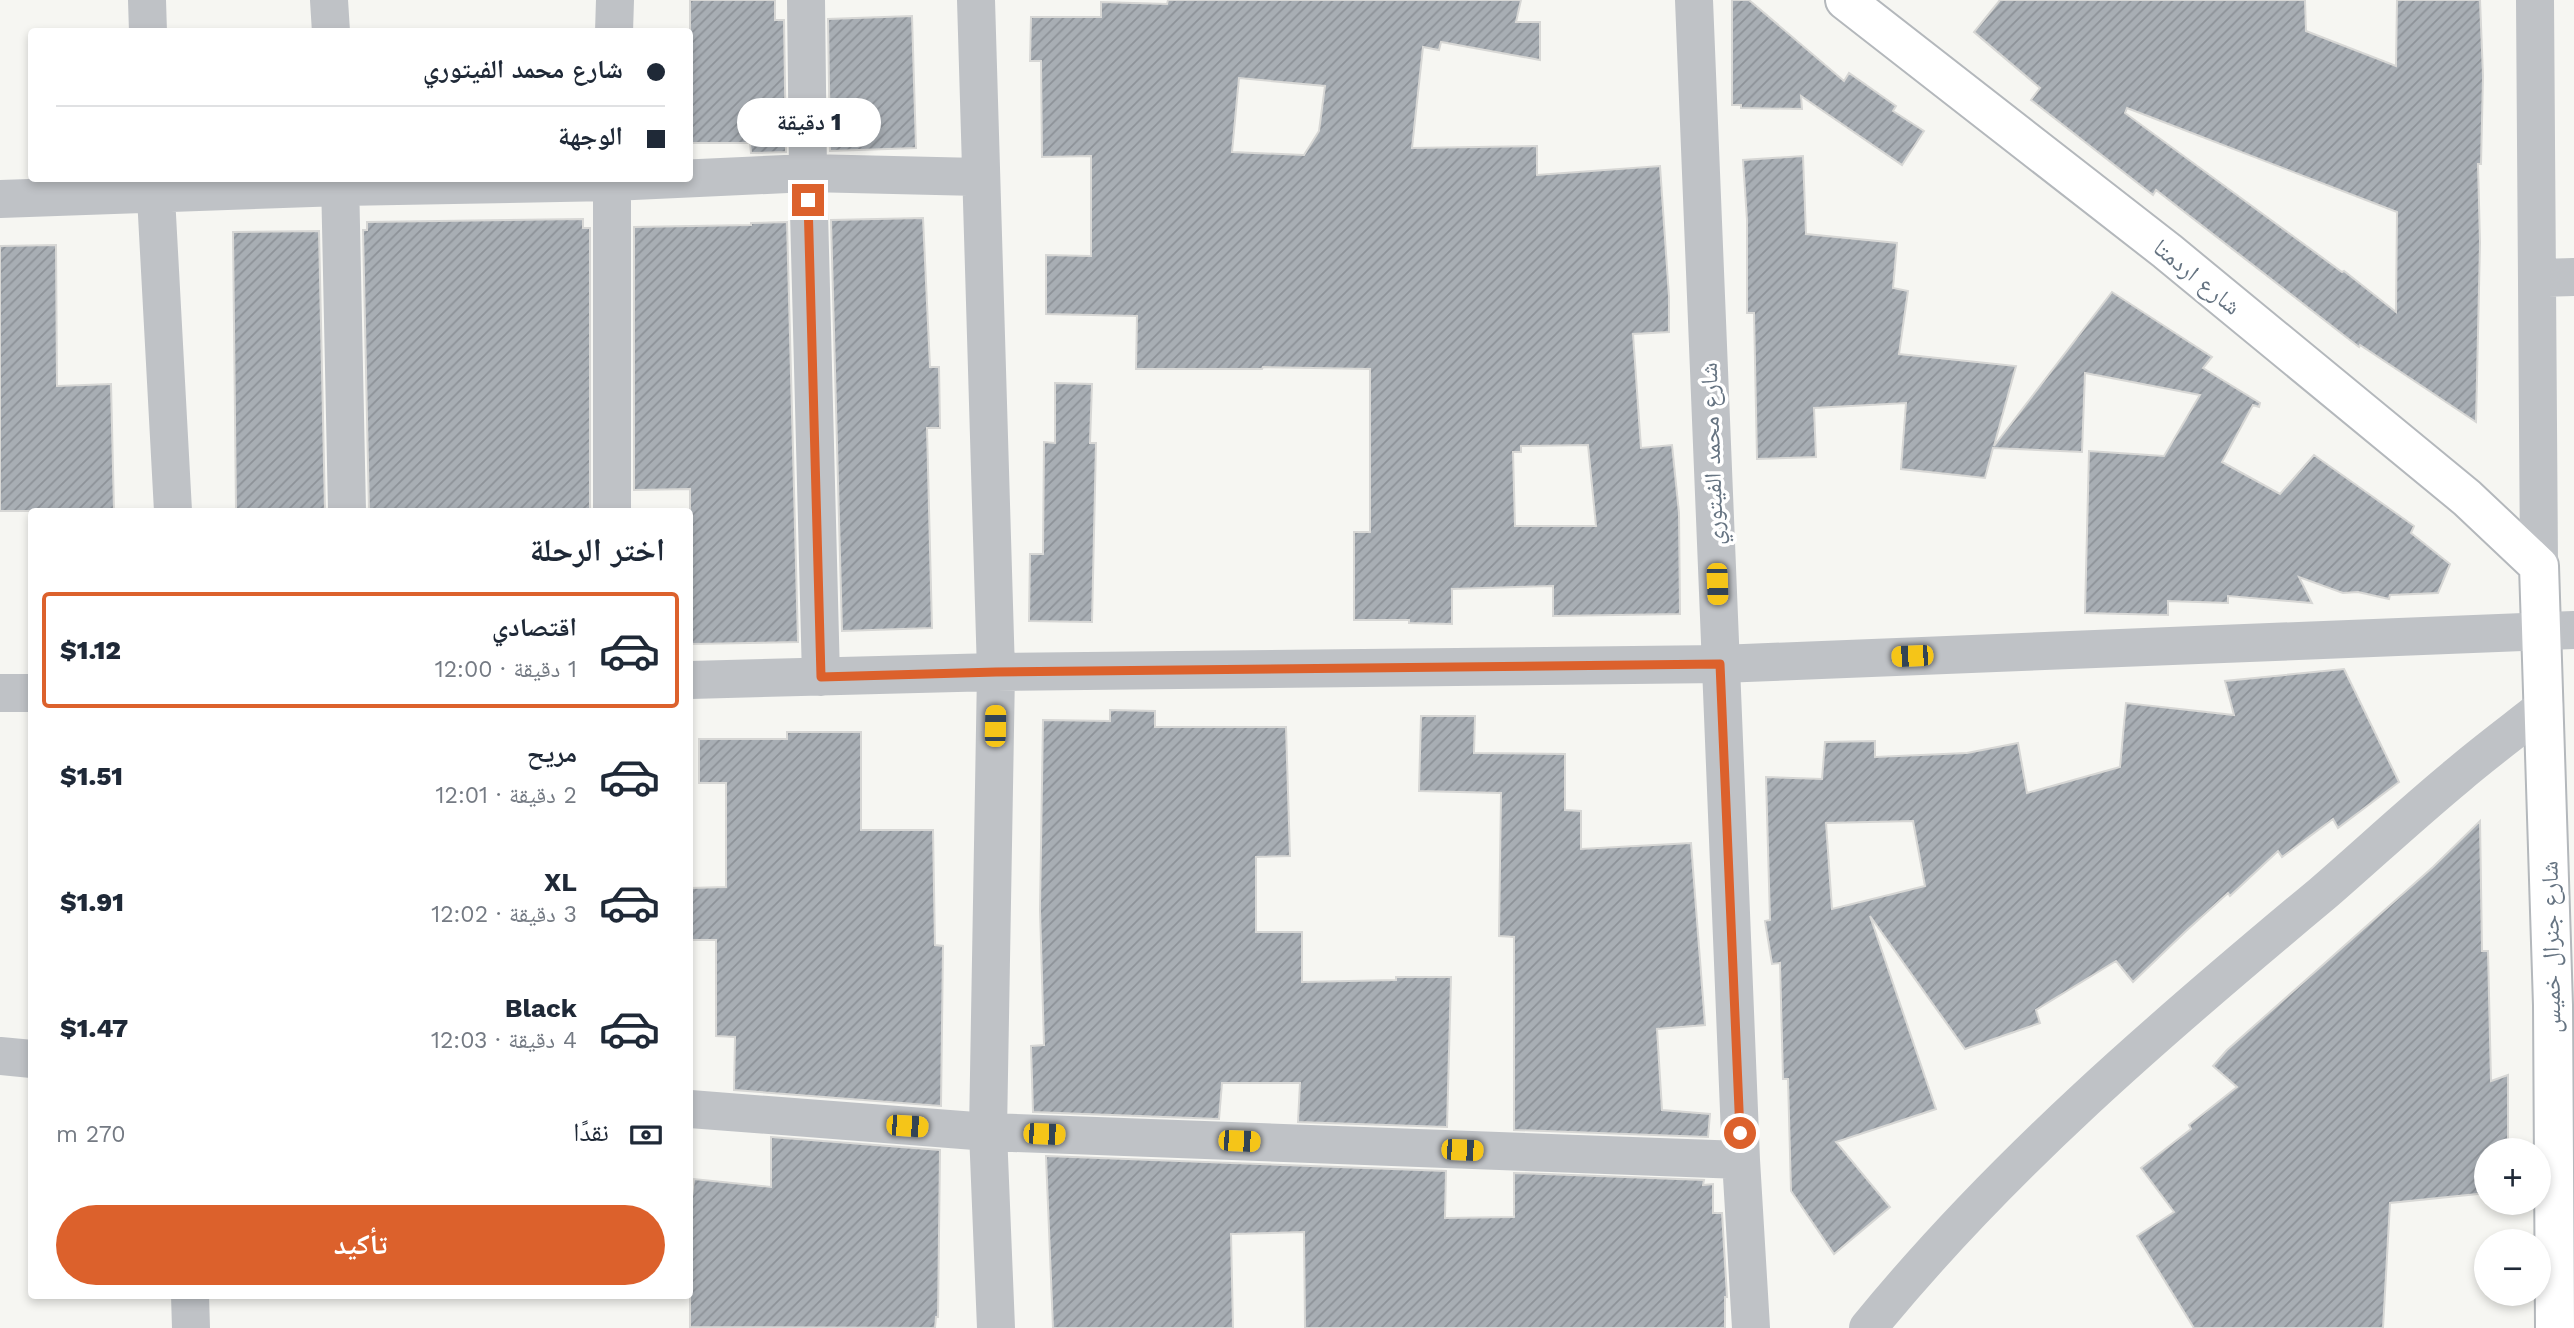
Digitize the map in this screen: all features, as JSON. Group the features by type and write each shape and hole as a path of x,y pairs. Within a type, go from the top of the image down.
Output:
{"main road":[{"name":"شارع اردمتا","path":"1845,0 2167,251 2467,498 2539,566"},
{"name":"شارع جنرال خميس","path":"2539,566 2558,630 2544,707 2563,1004 2555,1328"}],"street":[{"path":"147,0 148,28"},
{"path":"329,0 331,28"},
{"path":"614,28 615,0"},
{"path":"806,0 821,677"},
{"path":"976,0 979,177 996,672 988,1132 996,1328"},
{"name":"شارع محمد الفيتوري","path":"1695,0 1720,664 1741,1160 1751,1328"},
{"path":"2535,0 2556,277 2539,566"},
{"path":"693,177 808,173 979,177"},
{"path":"0,200 155,186 431,182"},
{"path":"612,182 612,508"},
{"path":"341,183 347,508"},
{"path":"155,186 173,508"},
{"path":"693,680 996,672 1720,664 2558,630"},
{"path":"0,693 28,693"},
{"path":"1868,1328 1905,1283 2000,1181 2185,1008 2382,843 2456,776 2544,707"},
{"path":"0,1056 28,1059"},
{"path":"693,1109 988,1132 1741,1160"},
{"path":"190,1299 191,1328"}],"building":[{"path":"690,0 775,0 775,20 784,20 786,152 751,153 750,143 693,143 693,28 690,28"},
{"path":"1168,0 1521,0 1516,22 1540,22 1540,60 1441,42 1439,50 1423,47 1412,148 1537,146 1537,175 1660,166 1669,332 1633,334 1641,448 1672,445 1679,513 1680,614 1553,616 1553,586 1452,589 1452,624 1409,623 1409,620 1354,620 1354,532 1370,532 1370,369 1136,369 1137,316 1046,314 1046,255 1091,256 1091,156 1042,157 1041,61 1030,61 1031,17 1101,17 1101,2 1167,4","holes":["1239,78 1325,86 1319,131 1304,155 1232,152","1588,445 1596,526 1515,526 1513,452 1521,452 1521,446"]},
{"path":"1732,0 1749,0 1844,81 1849,73 1896,106 1893,111 1924,131 1902,165 1801,96 1802,109 1741,108 1741,105 1732,105"},
{"path":"2000,0 2305,0 2306,31 2396,66 2397,0 2480,0 2483,76 2481,164 2478,164 2480,243 2476,422 2360,345 2359,347 2156,190 2153,195 2031,100 2040,88 1974,32","holes":["2127,108 2397,212 2396,312 2344,271 2125,113"]},
{"path":"912,16 916,148 830,151 828,19"},
{"path":"1803,156 1806,234 1897,243 1893,288 1908,291 1899,354 2016,366 1994,446 2112,292 2212,357 2203,368 2260,403 2259,407 2253,405 2222,462 2280,494 2314,455 2414,526 2411,533 2450,564 2438,593 2390,595 2389,599 2358,592 2343,593 2299,577 2312,603 2228,596 2228,603 2168,601 2168,615 2085,613 2089,451 2164,456 2200,395 2085,373 2082,452 1993,448 1985,478 1901,469 1906,403 1814,408 1816,457 1757,459 1754,313 1747,313 1747,220 1743,160"},
{"path":"923,218 930,367 939,367 940,428 927,428 932,628 842,631 831,220"},
{"path":"583,219 583,228 590,228 590,508 369,508 363,230 367,230 367,222"},
{"path":"787,222 798,642 693,644 693,508 690,508 690,489 634,490 634,227"},
{"path":"319,231 325,508 236,508 233,232"},
{"path":"56,245 57,386 111,384 114,508 28,508 28,511 0,511 0,246"},
{"path":"1055,383 1092,384 1090,443 1096,443 1092,622 1029,621 1030,554 1043,554 1044,442 1055,443"},
{"path":"2344,669 2399,782 2338,828 2333,819 2282,857 2278,851 2230,896 2228,893 2133,982 2116,961 2036,1010 2040,1023 1965,1049 1870,916 1936,1109 1836,1142 1890,1207 1834,1254 1791,1191 1788,1079 1783,1079 1780,963 1772,964 1765,921 1770,920 1766,777 1822,779 1825,742 1875,741 1875,757 1967,753 2018,743 2027,793 2120,767 2126,703 2234,715 2225,681","holes":["1913,821 1925,886 1832,909 1826,823"]},
{"path":"1110,710 1155,711 1155,727 1286,727 1290,856 1256,857 1256,932 1302,932 1302,982 1451,977 1447,1127 1298,1122 1300,1083 1222,1083 1219,1119 1033,1112 1031,1046 1044,1045 1040,910 1043,720 1110,721"},
{"path":"1421,716 1475,716 1474,753 1565,754 1565,810 1581,811 1581,849 1691,843 1705,1025 1657,1029 1662,1110 1710,1114 1708,1137 1514,1130 1514,937 1499,936 1501,793 1419,791"},
{"path":"787,732 861,732 861,830 933,830 935,945 943,946 941,1106 734,1090 735,1037 716,1036 716,940 693,940 693,888 726,887 726,783 699,783 699,739 787,739"},
{"path":"2480,821 2482,951 2488,951 2491,1081 2508,1075 2508,1138 2474,1138 2474,1194 2390,1203 2383,1328 2194,1328 2137,1236 2174,1212 2141,1168 2191,1129 2189,1125 2237,1087 2213,1066 2227,1050 2433,867"},
{"path":"771,1137 940,1150 938,1317 935,1328 690,1327 690,1299 693,1299 694,1179 771,1187"},
{"path":"1046,1156 1446,1171 1445,1218 1514,1217 1514,1173 1704,1180 1703,1185 1713,1184 1713,1213 1722,1213 1727,1297 1725,1328 1305,1328 1304,1232 1231,1234 1233,1328 1053,1328"}],"route":[{"path":"808,200 821,677 996,672 1720,664 1740,1133"}]}
